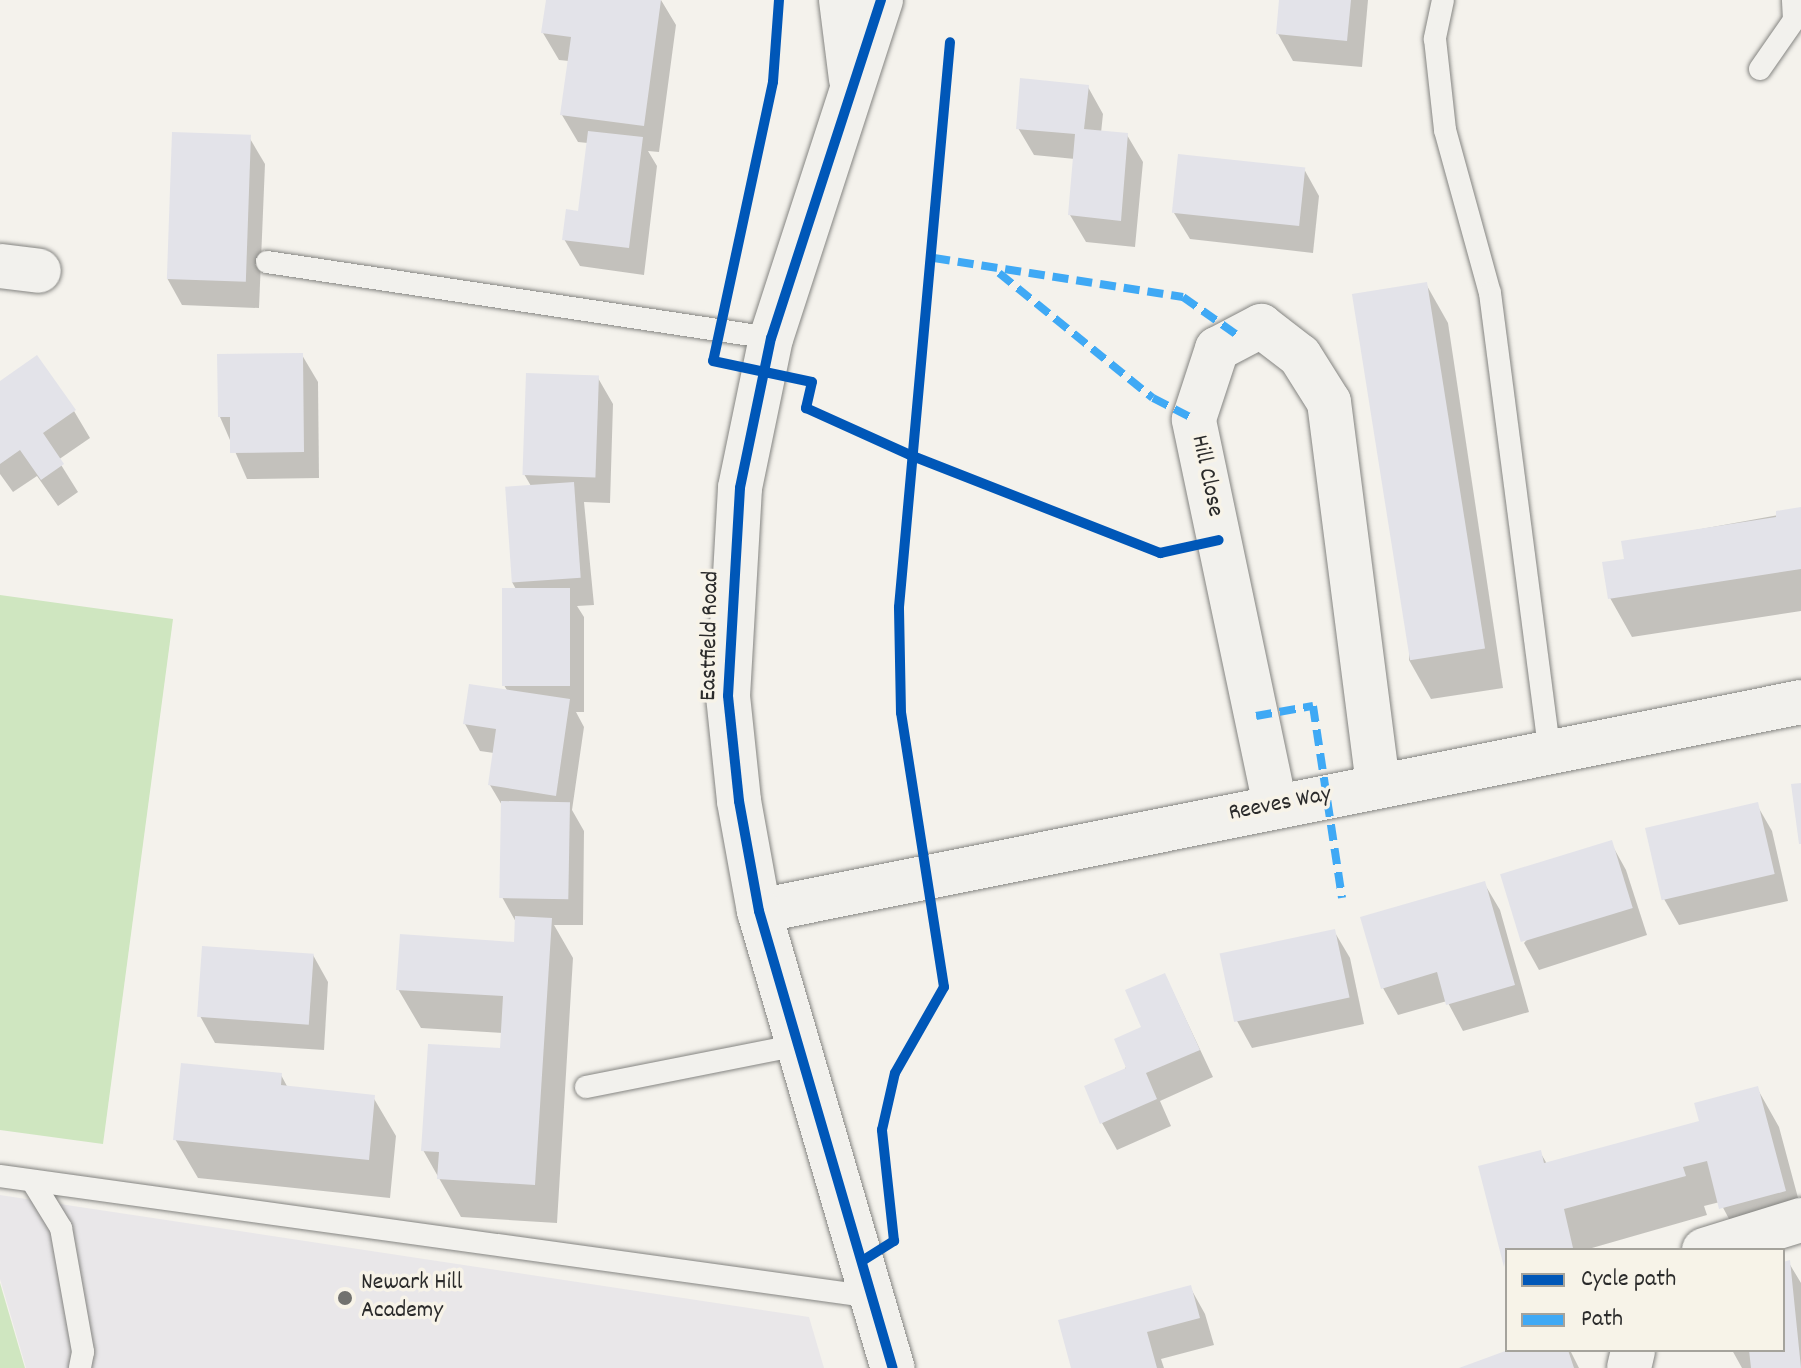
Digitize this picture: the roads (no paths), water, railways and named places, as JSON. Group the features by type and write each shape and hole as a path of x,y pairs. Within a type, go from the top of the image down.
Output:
{"street":[{"path":"841,0 852,89"},
{"name":"Eastfield Road","path":"881,0 771,338 740,488 728,681 739,801 759,911 893,1368"},
{"name":"Hill Close","path":"1275,805 1194,419 1217,349 1261,326 1300,356 1329,402 1378,785"},
{"name":"Reeves Way","path":"759,911 926,881 1275,805 1550,755 1801,702"},
{"path":"1710,1248 1801,1220"}],"lane":[{"path":"1443,0 1435,39 1445,130 1490,293 1550,755"},
{"path":"1760,69 1794,20 1793,0"},
{"path":"267,262 771,338"},
{"path":"586,1087 799,1045"},
{"path":"0,1176 34,1184 872,1297"},
{"path":"34,1184 61,1228 83,1352 80,1368"}],"place":[{"name":"Newark Hill Academy","path":"345,1298"}]}
